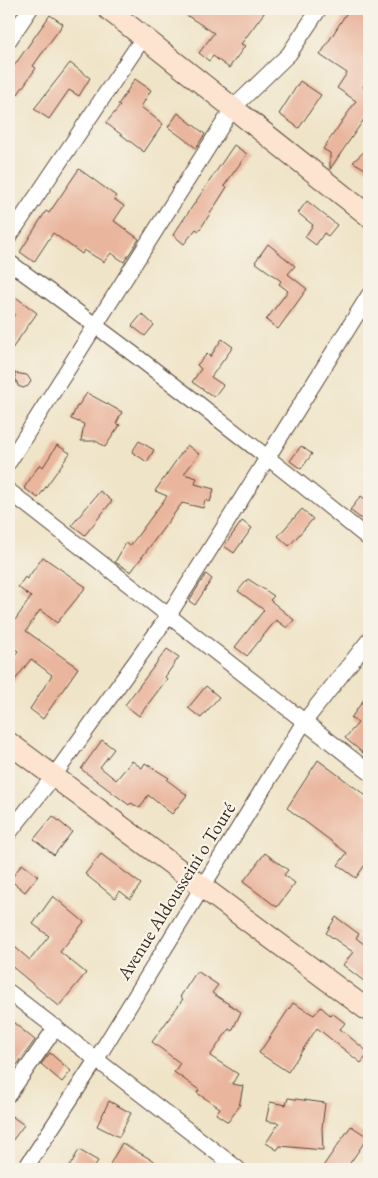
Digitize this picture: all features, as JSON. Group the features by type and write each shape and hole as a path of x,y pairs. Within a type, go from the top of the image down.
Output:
{"street":[{"path":"9,40 30,9"},
{"path":"108,9 369,216"},
{"path":"9,462 234,108 289,54 318,9"},
{"path":"9,237 143,38"},
{"path":"9,262 96,325 269,458 369,538"},
{"path":"9,833 53,777 169,616 269,458 369,294"},
{"path":"9,491 369,772"},
{"name":"Avenue Aldousseini o Touré","path":"25,1169 96,1060 304,722 369,640"},
{"path":"9,743 203,886 369,1012"},
{"path":"9,992 238,1169"},
{"path":"9,1094 56,1027"}],"building":[{"path":"177,9 267,9 241,44 245,46 229,68 213,56 209,61 199,53 214,33"},
{"path":"349,9 369,9 369,77 363,87 365,88 369,82 369,112 330,169 330,153 323,149 356,101 337,88 347,73 320,55"},
{"path":"50,15 63,24 33,66 36,68 18,94 9,87 9,73"},
{"path":"70,63 90,78 79,96 69,90 49,119 34,109"},
{"path":"135,79 151,90 141,107 163,124 144,152 106,123 120,106 118,105"},
{"path":"300,81 321,95 299,128 279,114"},
{"path":"178,113 205,134 196,148 168,127"},
{"path":"234,145 247,154 224,186 227,187 199,231 196,229 184,244 173,235"},
{"path":"369,147 369,171 353,162"},
{"path":"79,169 116,196 114,199 124,206 114,221 139,239 124,262 111,253 104,262 84,250 82,254 53,233 34,262 20,252 46,211 49,213"},
{"path":"307,201 337,225 328,236 324,233 316,245 305,237 313,225 298,213"},
{"path":"268,244 295,266 288,274 307,289 278,329 266,320 288,291 279,284 281,281 255,262"},
{"path":"9,292 37,313 9,353 9,323 15,314 9,310"},
{"path":"142,314 154,325 145,336 132,326"},
{"path":"222,339 233,347 211,377 223,385 214,397 192,382 201,369 197,365 207,354 210,357"},
{"path":"14,373 27,375 31,381 28,386 23,388 18,386"},
{"path":"87,393 122,412 116,424 120,425 105,447 96,441 81,441 84,424 71,419 77,406"},
{"path":"139,441 154,450 147,462 132,452"},
{"path":"57,445 70,453 38,498 24,488 40,464 43,467"},
{"path":"187,445 199,454 184,474 197,478 195,484 214,489 210,502 205,500 203,508 182,503 131,572 115,562 126,543 130,546 167,496 155,491"},
{"path":"301,446 312,454 301,469 290,461"},
{"path":"100,491 112,501 85,535 72,525"},
{"path":"361,496 369,502 369,525 350,510"},
{"path":"302,509 313,519 289,546 278,536"},
{"path":"242,521 252,528 234,553 224,546"},
{"path":"43,557 86,587 57,623 40,610 26,631 78,668 43,719 30,709 52,675 31,659 9,688 9,663 18,651 9,644 9,629 31,597 18,587 25,577 27,579"},
{"path":"206,574 212,579 195,605 189,601"},
{"path":"248,579 274,596 270,600 294,620 287,628 276,620 247,656 235,647 264,610 238,591"},
{"path":"167,649 179,657 165,677 167,679 139,716 125,705"},
{"path":"206,686 219,697 201,718 188,708"},
{"path":"369,692 369,758 345,738 358,723 351,718"},
{"path":"102,740 114,749 100,767 116,780 132,761 142,768 145,763 169,778 167,780 187,795 172,814 148,795 140,808 131,803 129,805 81,769"},
{"path":"318,760 369,798 369,859 356,878 338,865 347,853 287,808"},
{"path":"53,816 72,832 54,855 34,839"},
{"path":"265,853 288,870 284,875 295,883 277,907 243,882"},
{"path":"101,854 141,884 130,899 120,891 115,898 85,874"},
{"path":"22,864 38,876 25,892 10,880"},
{"path":"53,896 84,922 60,952 86,973 59,1006 9,964 9,942 30,960 49,936 33,924"},
{"path":"336,917 359,934 356,938 369,948 369,985 343,965 353,952 326,933"},
{"path":"197,971 218,985 212,993 241,1012 232,1031 229,1029 210,1056 238,1074 232,1084 243,1086 239,1107 228,1122 216,1114 220,1108 197,1093 199,1090 174,1072 180,1063 152,1042 183,999 180,997"},
{"path":"293,1003 314,1015 321,1007 330,1015 332,1013 345,1023 340,1029 369,1053 361,1063 317,1028 288,1072 259,1053"},
{"path":"9,1019 35,1040 9,1076"},
{"path":"50,1053 71,1071 62,1082 41,1064"},
{"path":"288,1098 325,1103 322,1128 323,1150 280,1146 277,1150 266,1143 279,1123 266,1121 270,1102 286,1105"},
{"path":"109,1101 131,1113 119,1137 97,1126"},
{"path":"9,1114 24,1125 9,1145"},
{"path":"351,1126 368,1137 346,1169 321,1169"},
{"path":"122,1143 168,1169 120,1169 110,1164"},
{"path":"79,1150 98,1161 93,1169 68,1169"}]}
